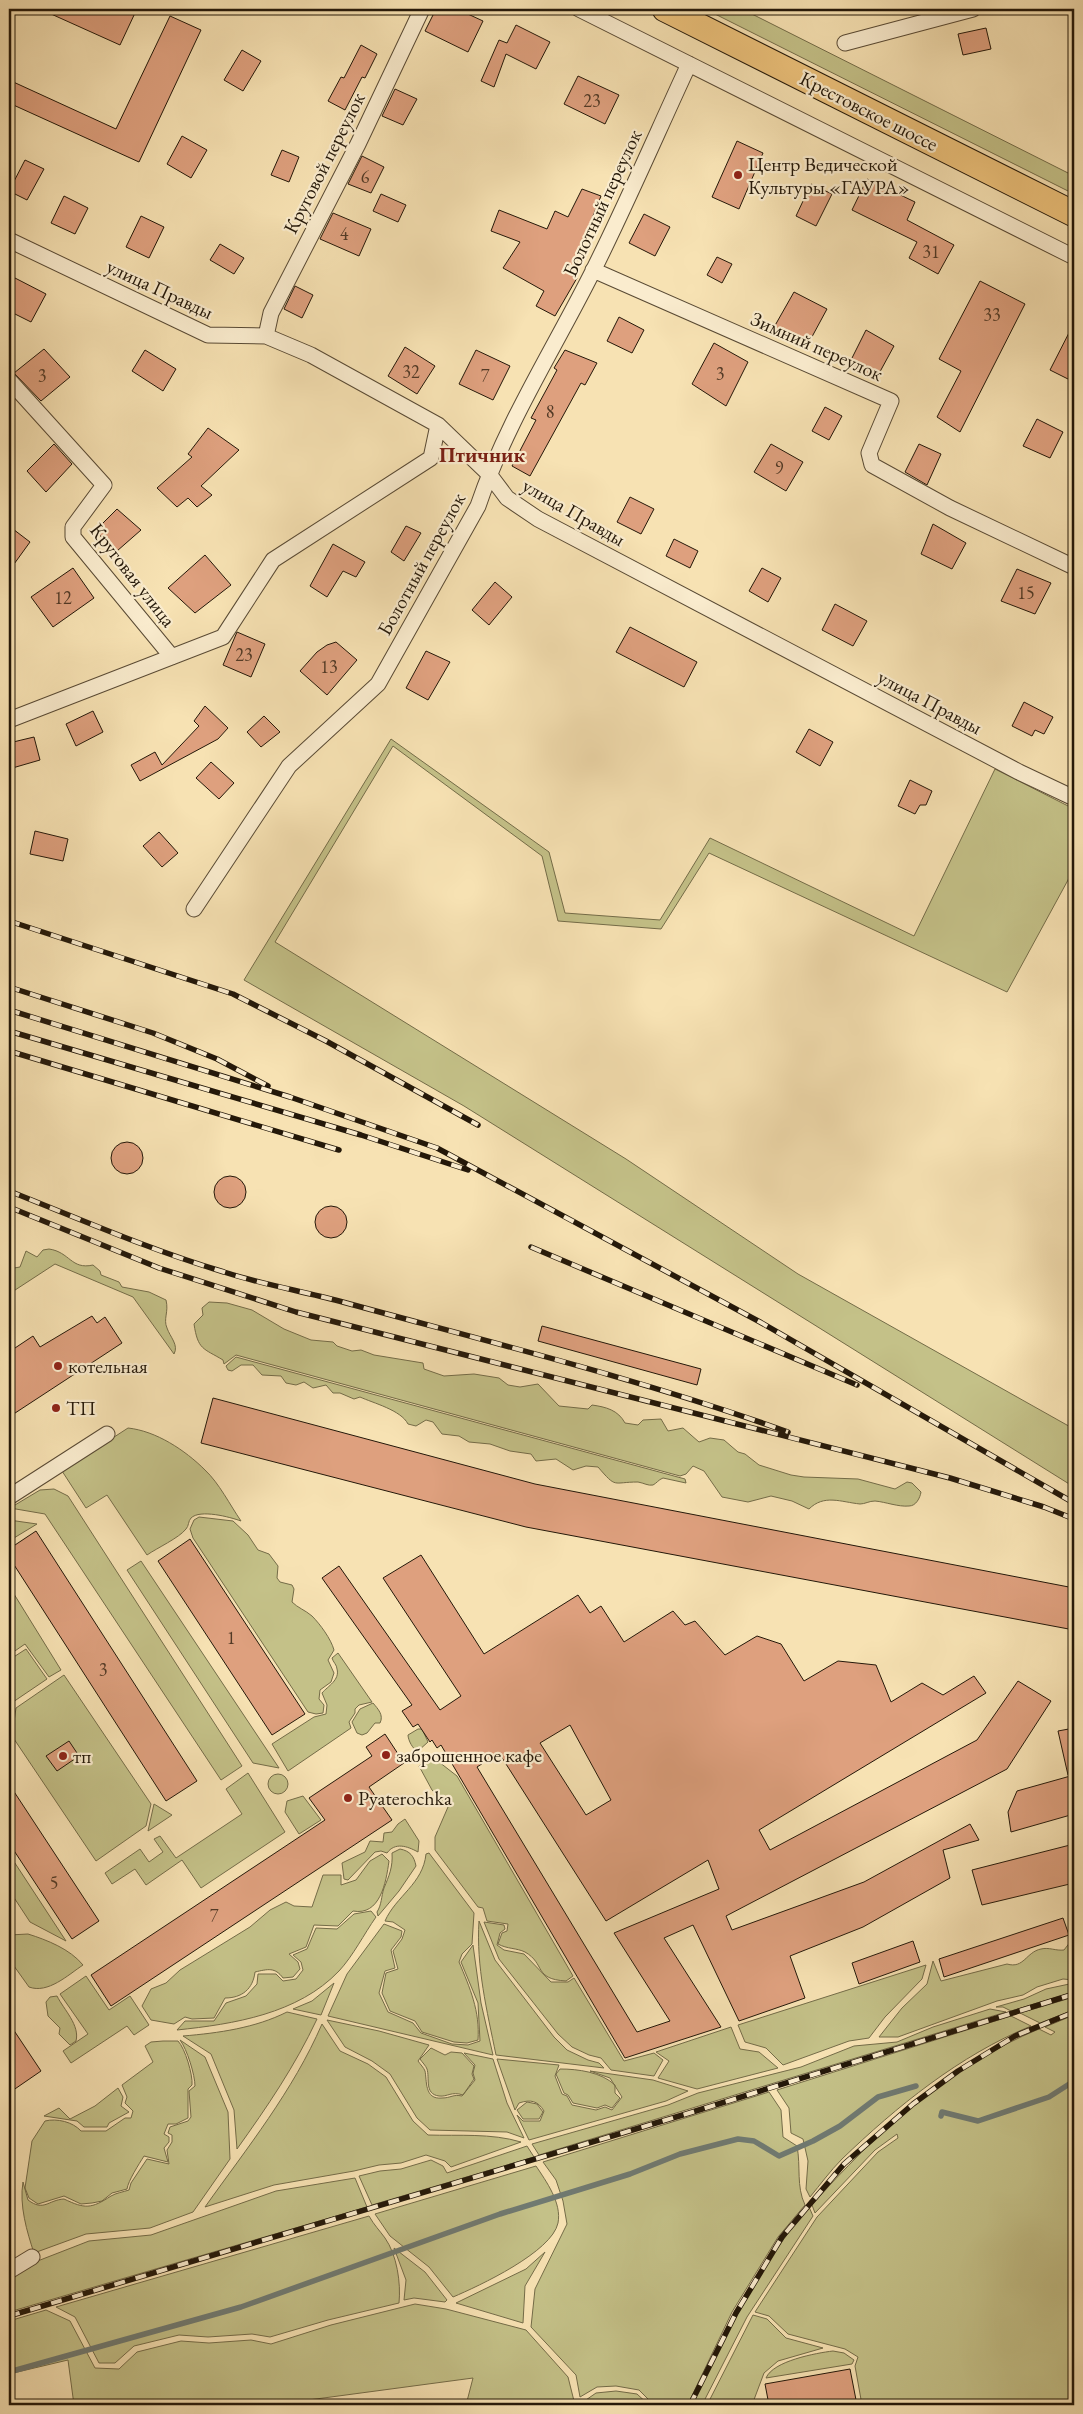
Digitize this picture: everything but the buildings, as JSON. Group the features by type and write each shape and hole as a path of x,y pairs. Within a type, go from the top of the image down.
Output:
{"main road":[{"name":"Крестовское шоссе","path":"665,9 1074,214"}],"street":[{"name":"Круговой переулок","path":"266,336 270,313 358,144 422,9"},
{"path":"579,9 1074,258"},
{"path":"845,42 973,9"},
{"name":"Болотный переулок","path":"194,909 289,766 378,684 478,506 489,474 512,425 593,270 689,64"},
{"name":"улица Правды","path":"9,240 208,335 266,336 311,355 438,425 489,474 507,498 538,519 1010,767 1074,798"},
{"name":"Зимний переулок","path":"593,270 890,401 869,453 872,465 950,508 1074,567"},
{"name":"Круговая улица","path":"9,380 104,485 73,526 72,537 172,658"},
{"path":"9,720 222,638 273,560 431,458 438,425"},
{"path":"9,1497 107,1434"},
{"path":"9,2271 32,2257"}],"shaded area":[{"path":"705,9 742,9 1074,176 1074,194"},
{"path":"391,739 549,852 565,913 660,920 710,838 914,936 995,769 1074,809 1074,869 1007,992 709,853 661,929 558,921 542,856 393,746 275,942 626,1159 798,1274 1074,1429 1074,1487 464,1106 244,980"},
{"path":"49,1249 62,1253 80,1265 93,1265 100,1271 101,1275 119,1282 122,1287 149,1292 166,1300 166,1325 175,1344 174,1354 133,1297 55,1264 9,1294 9,1264 14,1268 20,1267 26,1251 37,1257 43,1250"},
{"path":"209,1302 227,1303 252,1310 284,1329 311,1340 333,1342 337,1346 352,1351 361,1350 374,1355 423,1363 424,1369 444,1376 474,1374 499,1378 508,1385 520,1387 538,1384 559,1406 588,1409 592,1405 602,1407 615,1412 625,1423 638,1425 643,1420 661,1419 668,1431 683,1428 699,1442 710,1438 724,1440 738,1452 745,1454 759,1465 791,1475 858,1479 895,1489 907,1482 912,1483 921,1492 919,1499 911,1506 875,1501 860,1504 827,1500 815,1504 809,1509 792,1501 771,1496 748,1502 722,1497 704,1471 693,1466 686,1474 680,1476 236,1355 224,1364 223,1360 206,1350 197,1339 194,1324 203,1315 202,1308"},
{"path":"236,1357 685,1479 686,1483 663,1478 651,1485 638,1482 615,1483 598,1467 586,1466 573,1470 556,1459 536,1461 531,1454 510,1451 490,1444 469,1442 459,1436 442,1434 433,1422 426,1420 416,1426 408,1424 399,1415 386,1408 360,1397 354,1399 340,1393 333,1393 326,1385 313,1388 304,1382 296,1385 286,1383 281,1376 262,1375 253,1365 241,1365 232,1371 228,1370 226,1366"},
{"path":"128,1428 159,1437 188,1455 215,1481 241,1521 208,1514 195,1515 190,1519 187,1528 183,1532 147,1555 107,1495 86,1508 62,1471"},
{"path":"54,1489 68,1496 242,1766 221,1780 45,1514 10,1508 40,1490"},
{"path":"199,1517 233,1521 248,1535 258,1550 269,1554 278,1566 277,1578 280,1582 292,1585 294,1589 292,1602 312,1616 322,1627 334,1650 328,1660 334,1673 331,1682 320,1690 319,1699 324,1705 323,1713 308,1712 193,1538 190,1529 194,1520"},
{"path":"9,1520 37,1524 9,1541"},
{"path":"141,1561 279,1768 253,1763 127,1570"},
{"path":"9,1586 61,1670 49,1677 25,1644 9,1655"},
{"path":"26,1649 47,1679 13,1702 9,1696 9,1660"},
{"path":"338,1653 372,1702 359,1705 355,1709 355,1713 349,1722 351,1728 288,1771 272,1744 314,1717 326,1714 327,1705 322,1693 337,1676 337,1668 332,1658"},
{"path":"64,1675 151,1804 146,1826 96,1861 12,1736 16,1708"},
{"path":"373,1703 381,1715 380,1723 375,1723 367,1733 362,1735 357,1733 352,1722 360,1709"},
{"path":"418,1729 422,1729 428,1742 418,1751 414,1749 408,1735"},
{"path":"432,1760 439,1762 457,1776 573,1976 566,1981 556,1980 544,1974 536,1961 525,1952 498,1944 502,1933 507,1931 508,1924 487,1921 483,1908 478,1907 435,1850 435,1837 448,1807 432,1790 419,1766 423,1762"},
{"path":"248,1773 285,1832 201,1888 182,1860 146,1885 135,1869 112,1884 105,1873 140,1849 149,1862 163,1852 154,1839 160,1836 176,1858 242,1814 226,1789"},
{"path":"274,1774 282,1774 288,1780 288,1788 282,1794 274,1794 268,1788 268,1780"},
{"path":"303,1796 321,1820 299,1834 285,1812 287,1801"},
{"path":"154,1804 172,1815 148,1831"},
{"path":"405,1819 419,1841 418,1852 410,1848 397,1846 387,1853 375,1852 348,1880 344,1879 342,1863 365,1852 370,1841 383,1842 384,1833 392,1832"},
{"path":"400,1849 411,1854 416,1866 399,1891 378,1916 377,1912 391,1867 392,1853"},
{"path":"429,1853 474,1913 472,1944 462,1954 459,1962 476,2009 478,2029 478,2040 467,2043 454,2042 422,2032 415,2021 390,2011 382,1993 386,1973 398,1969 393,1951 402,1939 405,1930 393,1922 385,1921 396,1904 415,1882 424,1864 426,1854"},
{"path":"9,1854 66,1941 30,1922 9,1890"},
{"path":"382,1854 389,1861 383,1888 375,1903 370,1908 362,1911 353,1911 338,1926 314,1925 306,1947 289,1954 298,1962 300,1969 293,1977 283,1978 274,1970 255,1972 249,1988 237,1996 225,1998 214,2018 192,2019 185,2017 174,2024 151,2020 142,2006 151,1989 166,1983 180,1970 250,1927 270,1910 286,1902 294,1906 312,1907 323,1875 341,1875 341,1885 356,1880 370,1861"},
{"path":"371,1911 376,1917 344,1965 323,1986 304,1998 285,2007 242,2020 177,2030 185,2021 214,2021 226,2003 246,1996 257,1984 258,1974 276,1974 283,1981 296,1979 303,1970 301,1962 293,1955 307,1949 316,1928 337,1929 354,1914"},
{"path":"479,1921 495,1960 554,2037 567,2050 599,2063 604,2068 496,2055 481,1972 478,1938"},
{"path":"484,1922 504,1925 505,1929 500,1933 497,1945 504,1950 524,1954 551,1982 568,1982 574,1978 624,2061 654,2053 663,2060 654,2076 611,2070 601,2058 572,2047 558,2034 499,1959"},
{"path":"384,1924 402,1931 401,1937 391,1950 395,1968 385,1971 379,1993 388,2012 413,2023 421,2033 452,2044 468,2045 480,2041 478,2003 461,1962 473,1945 481,2003 493,2055 328,2016 347,1974"},
{"path":"28,1934 65,1950 83,1965 50,1986 43,1988 29,1987 9,1959 9,1935"},
{"path":"1074,1937 1074,1980 1063,1979 1037,1987 1023,1995 997,2001 898,2037 879,2037 902,2008 927,1984 933,1961 941,1981 1007,1964 1017,1964 1041,1949 1064,1950"},
{"path":"926,1965 922,1979 885,2017 869,2038 849,2041 783,2065 766,2048 745,2042 738,2025"},
{"path":"86,1976 109,2010 130,1996 149,2025 134,2035 127,2026 71,2063 63,2051 88,2034 60,1994"},
{"path":"334,1983 321,2015 293,2009 312,2001"},
{"path":"1074,1983 1074,1992 1011,2011 1003,2007 996,2007 1024,1999 1046,1989"},
{"path":"57,1996 76,2029 76,2041 70,2045 59,2034 60,2028 48,2016 46,2002 50,1997"},
{"path":"1074,1997 1074,2010 1040,2023 1020,2013"},
{"path":"990,2009 1006,2012 539,2155 532,2144 668,2105 698,2093 801,2067 854,2046 897,2042 933,2027"},
{"path":"287,2012 317,2019 280,2086 237,2149 234,2110 211,2054 183,2036 250,2026"},
{"path":"1074,2015 1074,2405 862,2405 855,2366 858,2357 845,2349 788,2334 769,2316 755,2312 817,2217 878,2152 898,2138 897,2134 875,2150 815,2213 812,2205 861,2153 888,2128 945,2082 975,2062 1039,2029 1051,2035 1055,2032 1045,2027"},
{"path":"1011,2016 1031,2026 979,2052 930,2084 884,2120 842,2159 810,2197 806,2189 808,2161 803,2139 791,2133 789,2108 777,2090"},
{"path":"327,2020 379,2031 429,2045 418,2061 425,2071 429,2093 436,2098 462,2096 475,2080 473,2073 475,2065 464,2053 493,2059 507,2103 524,2138 507,2132 430,2130 417,2118 390,2074 372,2061 345,2047"},
{"path":"322,2024 340,2051 368,2064 386,2077 413,2121 428,2135 487,2136 521,2142 451,2167 445,2161 426,2155 401,2163 379,2165 274,2185 205,2207 283,2096"},
{"path":"731,2027 740,2049 759,2052 778,2068 697,2089 658,2078 669,2061 656,2052"},
{"path":"180,2040 205,2057 228,2112 230,2159 193,2212 150,2228 86,2234 34,2253 23,2209 23,2182 28,2200 38,2205 64,2199 77,2205 88,2206 129,2190 131,2183 147,2159 169,2164 167,2150 172,2142 172,2135 168,2133 170,2127 188,2121 191,2117 189,2091 195,2086 190,2062"},
{"path":"178,2041 181,2044 188,2062 192,2081 192,2085 188,2089 188,2118 176,2124 168,2124 164,2134 169,2137 169,2142 164,2148 168,2162 144,2156 127,2189 112,2193 102,2201 81,2204 64,2196 38,2204 29,2198 25,2188 32,2141 45,2121 55,2120 64,2122 74,2125 81,2131 106,2131 125,2118 131,2118 133,2111 125,2103 127,2097 122,2085 153,2062 145,2046 151,2042"},
{"path":"431,2048 445,2055 451,2052 462,2053 474,2066 472,2074 474,2079 463,2095 439,2096 431,2092 428,2085 427,2069 420,2059"},
{"path":"497,2059 559,2065 555,2076 562,2094 567,2096 572,2105 596,2110 605,2107 612,2110 622,2097 610,2078 590,2071 653,2080 688,2091 666,2101 529,2140 517,2115 523,2121 540,2121 544,2111 537,2103 531,2101 519,2103 515,2110"},
{"path":"560,2069 582,2071 603,2077 615,2085 615,2093 620,2098 612,2108 605,2105 597,2108 573,2103 568,2095 564,2093 556,2074"},
{"path":"118,2088 123,2097 121,2106 129,2112 109,2123 107,2127 84,2127 77,2121 44,2116 59,2108 70,2119 95,2106"},
{"path":"769,2092 781,2110 783,2137 797,2146 800,2184 805,2205 778,2237 732,2312 688,2404 653,2404 639,2390 616,2386 597,2387 580,2397 576,2375 531,2327 535,2289 567,2224 563,2201 556,2180 543,2162"},
{"path":"527,2102 537,2104 543,2112 539,2119 523,2119 517,2110"},
{"path":"527,2146 534,2157 372,2205 359,2176 401,2169 431,2160 443,2166 447,2173"},
{"path":"536,2166 552,2193 558,2208 558,2223 553,2234 543,2245 513,2267 453,2297 429,2267 390,2236 375,2214"},
{"path":"355,2178 367,2207 9,2312 9,2276 35,2262 89,2241 151,2235 276,2191"},
{"path":"809,2207 813,2216 747,2317 702,2405 692,2405 744,2302 774,2253"},
{"path":"369,2216 393,2253 399,2278 399,2303 328,2320 270,2337 252,2334 208,2337 179,2335 134,2346 115,2363 99,2363 75,2317 56,2307"},
{"path":"394,2248 425,2272 447,2300 445,2302 414,2298 404,2300 406,2280"},
{"path":"545,2252 525,2286 523,2323 456,2303 526,2269"},
{"path":"415,2304 446,2309 526,2330 568,2377 575,2405 466,2405 473,2378 271,2405 74,2405 68,2360 9,2374 9,2321 46,2310 70,2321 95,2368 119,2369 137,2352 181,2341 209,2343 251,2340 271,2344 331,2325"},
{"path":"753,2315 767,2319 786,2338 823,2348 778,2361 764,2373 752,2405 707,2405"},
{"path":"833,2351 844,2353 854,2360 852,2364 766,2378 770,2372 786,2363 806,2356"},
{"path":"616,2391 637,2394 649,2405 584,2405 583,2402 596,2393"}],"waterway":[{"path":"941,2116 942,2112 978,2121 1049,2097 1074,2081"},
{"path":"9,2372 241,2307 500,2214 630,2174 680,2154 738,2139 754,2141 779,2156 813,2141 840,2126 878,2097 916,2086"}],"railway":[{"path":"9,921 233,994 326,1041 478,1125"},
{"path":"9,987 153,1033 217,1059 268,1086"},
{"path":"9,1010 290,1097 437,1148 760,1322 1074,1503"},
{"path":"9,1031 361,1135 468,1170"},
{"path":"9,1051 339,1150"},
{"path":"9,1191 142,1244 224,1272 565,1362 677,1395 788,1432"},
{"path":"9,1207 159,1268 296,1312 950,1478 1044,1507 1074,1519"},
{"path":"531,1247 857,1385"},
{"path":"9,2316 686,2114 1074,1994"},
{"path":"690,2405 736,2313 782,2237 844,2164 913,2104 958,2071 1015,2036 1074,2012"}],"place":[{"name":"Центр Ведической Культуры «ГАУРА»","path":"738,175"},
{"name":"котельная","path":"58,1366"},
{"name":"ТП","path":"56,1408"},
{"name":"заброшенное кафе","path":"386,1755"},
{"name":"тп","path":"63,1756"},
{"name":"Pyaterochka","path":"348,1798"}],"district":[{"name":"Птичник","path":"482,454"}]}
